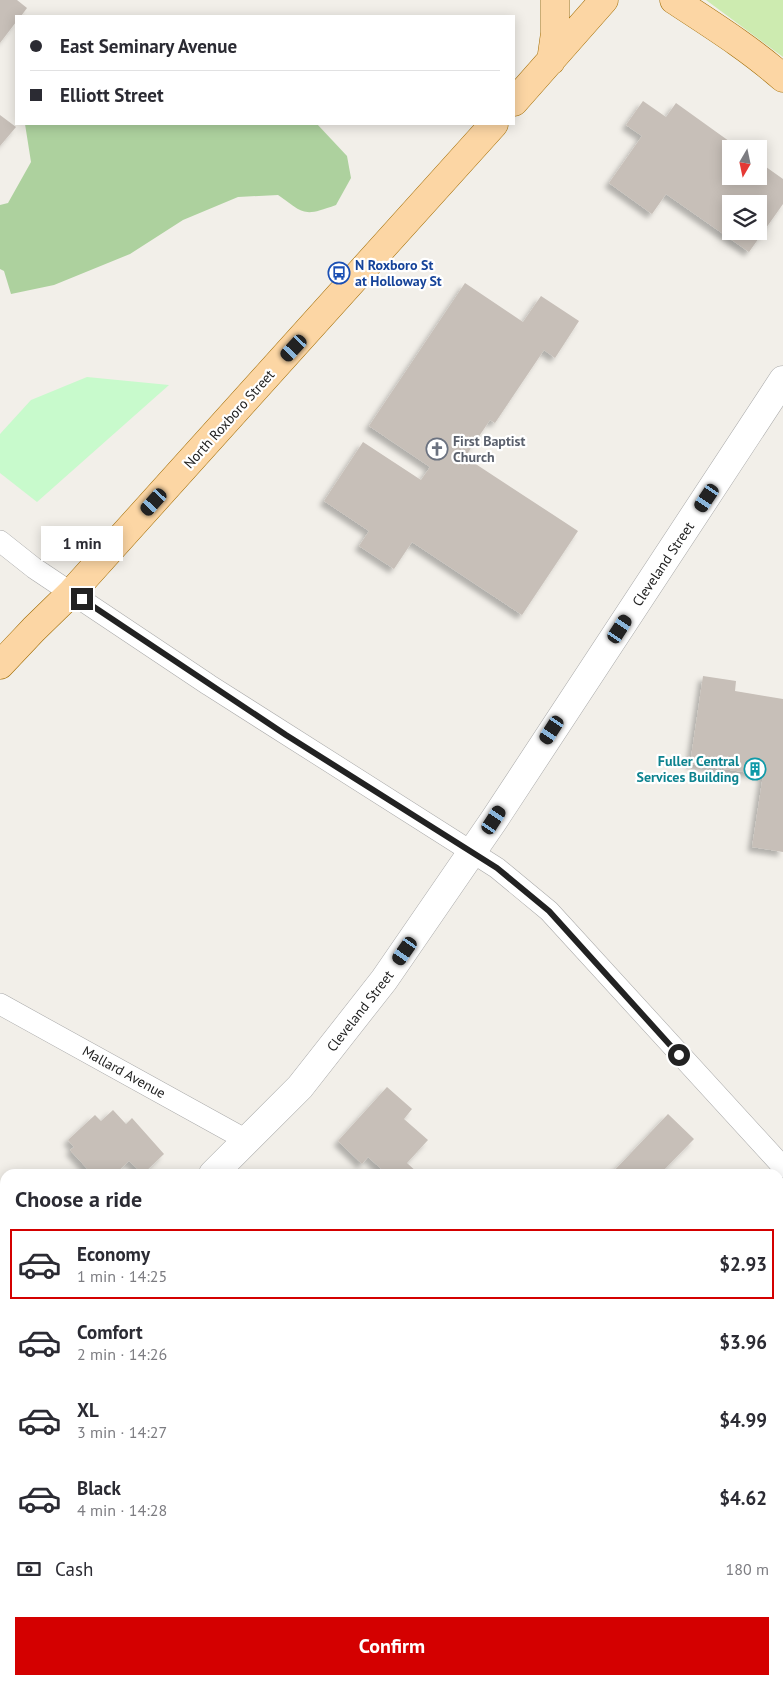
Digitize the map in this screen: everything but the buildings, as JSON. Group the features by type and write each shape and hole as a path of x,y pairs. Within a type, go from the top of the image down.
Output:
{"main road":[{"path":"550,61 555,33 556,0"},
{"path":"515,101 604,0"},
{"path":"674,0 730,35 759,56 783,78"},
{"name":"North Roxboro Street","path":"0,666 72,592 493,125"}],"street":[{"name":"Cleveland Street","path":"218,1169 300,1087 384,980 472,852 783,380"},
{"path":"0,541 34,568 286,735 497,868 549,911 783,1168"},
{"name":"Mallard Avenue","path":"0,1004 248,1140"}],"green space":[{"path":"706,0 783,0 783,57"},
{"path":"25,125 318,125 347,156 351,178 336,205 325,209 305,212 278,195 238,197 183,220 130,254 54,285 11,294 4,271 0,269 0,205 8,203 31,162"},
{"path":"87,377 169,385 37,502 0,473 0,434 31,400"}],"place":[{"name":"N Roxboro St at Holloway St","path":"339,273"},
{"name":"First Baptist Church","path":"437,449"},
{"name":"Fuller Central Services Building","path":"755,769"}],"route":[{"path":"82,599 286,735 400,805 497,868 549,911 679,1055"}]}
